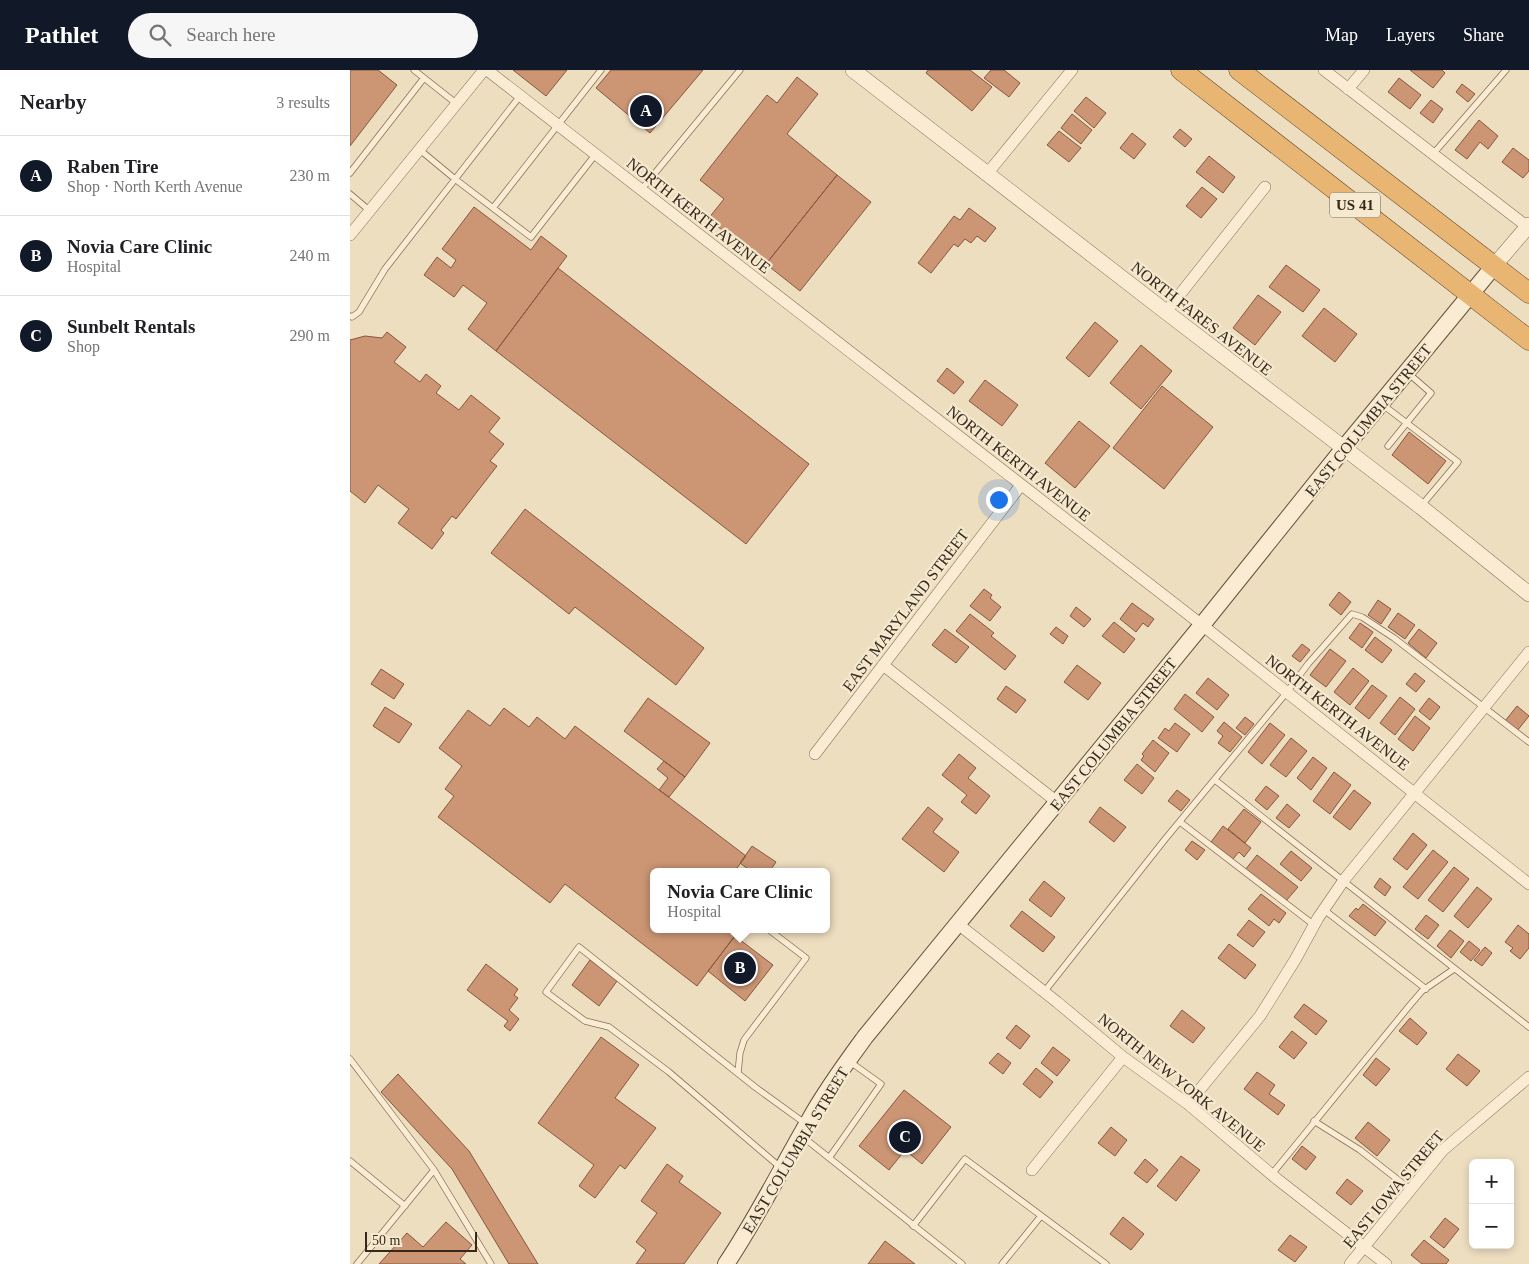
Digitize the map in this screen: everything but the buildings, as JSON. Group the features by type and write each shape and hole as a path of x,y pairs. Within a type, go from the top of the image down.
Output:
{"highway":[{"name":"US 41","path":"1181,70 1529,340"},
{"name":"US 41","path":"1239,70 1529,293"}],"main road":[{"name":"EAST COLUMBIA STREET","path":"726,1264 747,1231 804,1130 865,1037 1494,266"}],"street":[{"name":"NORTH KERTH AVENUE","path":"486,70 1202,625 1529,884"},
{"path":"350,235 486,70"},
{"name":"NORTH FARES AVENUE","path":"853,70 1421,507 1529,594"},
{"path":"987,174 1072,70"},
{"path":"1324,70 1528,227"},
{"path":"1348,89 1364,70"},
{"path":"1166,312 1265,187"},
{"name":"EAST COLUMBIA STREET","path":"1494,266 1528,227"},
{"name":"EAST MARYLAND STREET","path":"815,754 1020,485"},
{"path":"1188,1104 1260,1016 1278,990 1323,909 1344,880 1529,652"},
{"path":"883,665 1057,802"},
{"name":"NORTH NEW YORK AVENUE","path":"958,924 1123,1057 1188,1104 1272,1174 1386,1264"},
{"path":"1032,1170 1123,1057"},
{"name":"EAST IOWA STREET","path":"1350,1264 1443,1150 1529,1076"}],"lane":[{"path":"414,70 457,104"},
{"path":"493,208 600,70"},
{"path":"641,190 740,70"},
{"path":"1433,154 1506,70"},
{"path":"350,174 424,78"},
{"path":"350,316 352,317 358,312 385,269 520,96"},
{"path":"420,150 531,237 595,155"},
{"path":"350,194 370,211"},
{"path":"1388,446 1431,393 1406,372"},
{"path":"1381,403 1458,462 1421,507"},
{"path":"1044,992 1308,664 1352,614 1362,617 1394,638 1529,742"},
{"path":"1215,780 1529,1027"},
{"path":"1180,822 1314,925"},
{"path":"1323,909 1426,988"},
{"path":"738,1073 740,1053 744,1040 806,958 773,933"},
{"path":"782,1169 669,1072 609,1027 585,1021 546,992 579,947 738,1073 804,1130 829,1158 962,1264"},
{"path":"1272,1174 1410,1004 1426,988 1454,969"},
{"path":"350,1059 434,1170 492,1264"},
{"path":"829,1158 881,1084 848,1061"},
{"path":"1314,1121 1360,1150 1411,1190"},
{"path":"913,1226 965,1159 1106,1264"},
{"path":"350,1161 405,1206"},
{"path":"357,1264 434,1170"},
{"path":"1002,1264 1041,1216"}],"place":[{"name":"Raben Tire","path":"646,111"},
{"name":"Novia Care Clinic","path":"740,968"},
{"name":"Sunbelt Rentals","path":"905,1137"}]}
